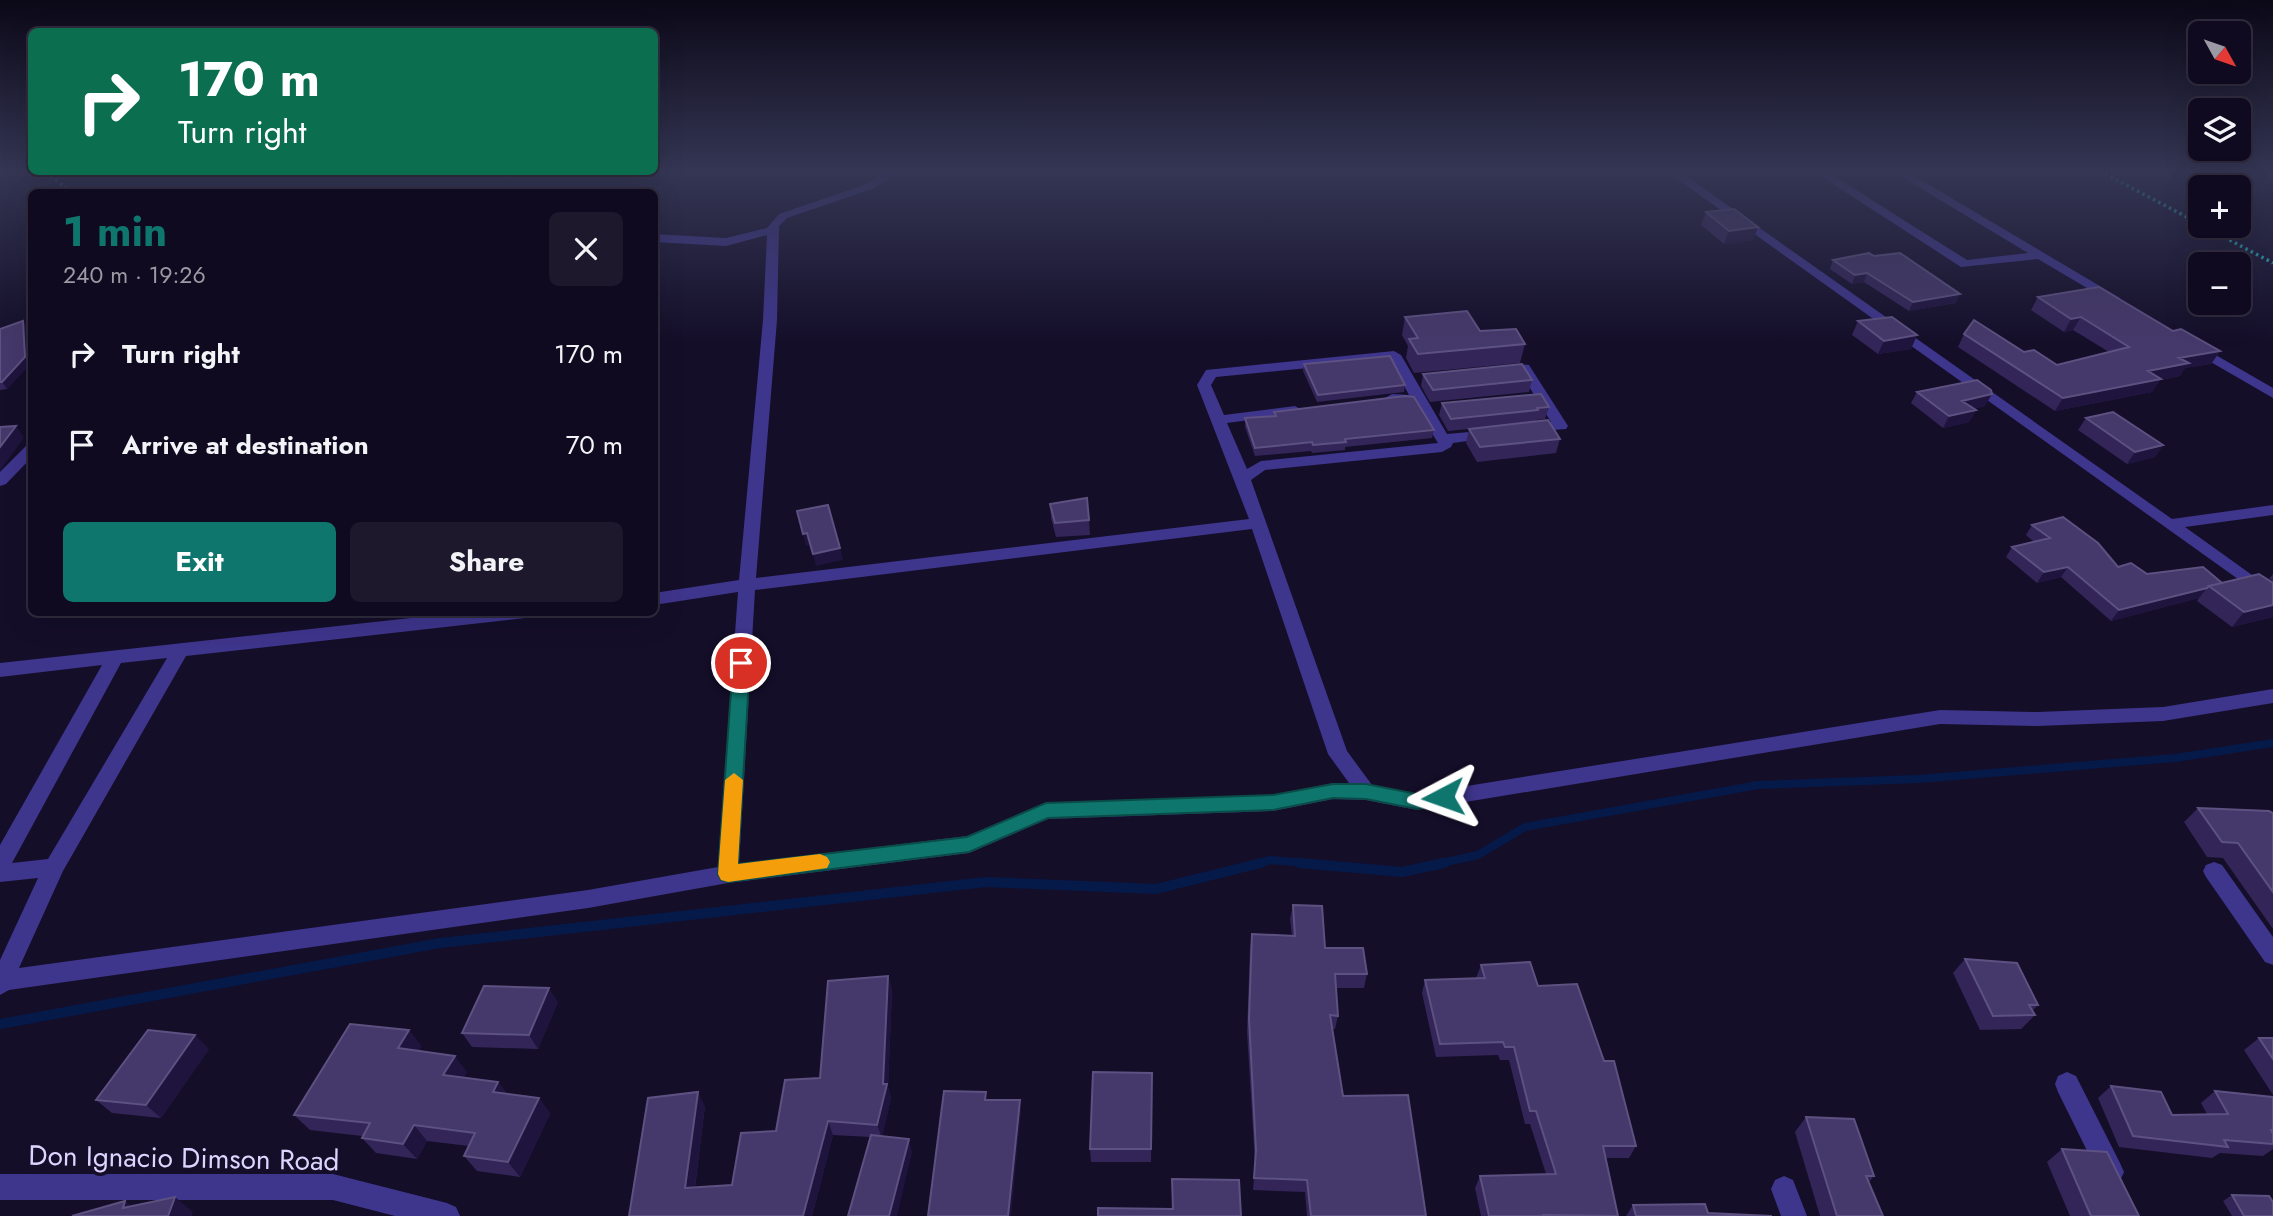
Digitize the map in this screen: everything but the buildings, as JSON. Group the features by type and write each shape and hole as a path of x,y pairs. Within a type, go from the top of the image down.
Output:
{"street":[{"path":"1750,228 2273,598"},
{"path":"1907,228 1965,264 2040,255"},
{"path":"1993,228 2124,304"},
{"path":"658,237 726,242 772,230 771,320 747,584 728,874"},
{"path":"2183,340 2273,394"},
{"path":"1243,478 1261,466 1442,447 1446,444 1415,381 1394,355 1220,371 1210,373 1204,385 1243,478 1338,754 1366,792"},
{"path":"1443,439 1561,426 1535,398 1524,368 1499,371"},
{"path":"1378,400 1404,397 1427,406"},
{"path":"1218,420 1311,408"},
{"path":"0,481 28,453"},
{"path":"2171,524 2273,510"},
{"path":"658,597 747,584 1258,523"},
{"path":"0,670 488,616"},
{"path":"1,982 54,867 181,649"},
{"path":"0,865 115,658"},
{"path":"1,982 588,899 728,874 969,844 1046,811 1273,803 1333,791 1366,792 1417,802 1866,732 1940,717 2038,719 2163,714 2273,696"},
{"path":"0,873 54,867"},
{"path":"2214,871 2273,955"},
{"path":"2067,1084 2122,1192"},
{"name":"Don Ignacio Dimson Road","path":"0,1187 333,1187 447,1216"},
{"path":"1784,1189 1794,1216"}],"path":[{"path":"2226,238 2273,262"}],"waterway":[{"path":"1436,864 1478,855 1525,827 1758,785 1918,779 2175,758 2273,743"},
{"path":"1254,864 1271,860 1318,864"},
{"path":"0,1024 440,943 986,882 1156,889 1261,863"},
{"path":"1299,863 1402,872 1444,863"}],"slow traffic":[{"path":"734,780 728,874 820,862"}],"route":[{"path":"741,663 728,874 969,844 1046,811 1273,803 1333,791 1366,792 1417,802 1443,797"}]}
